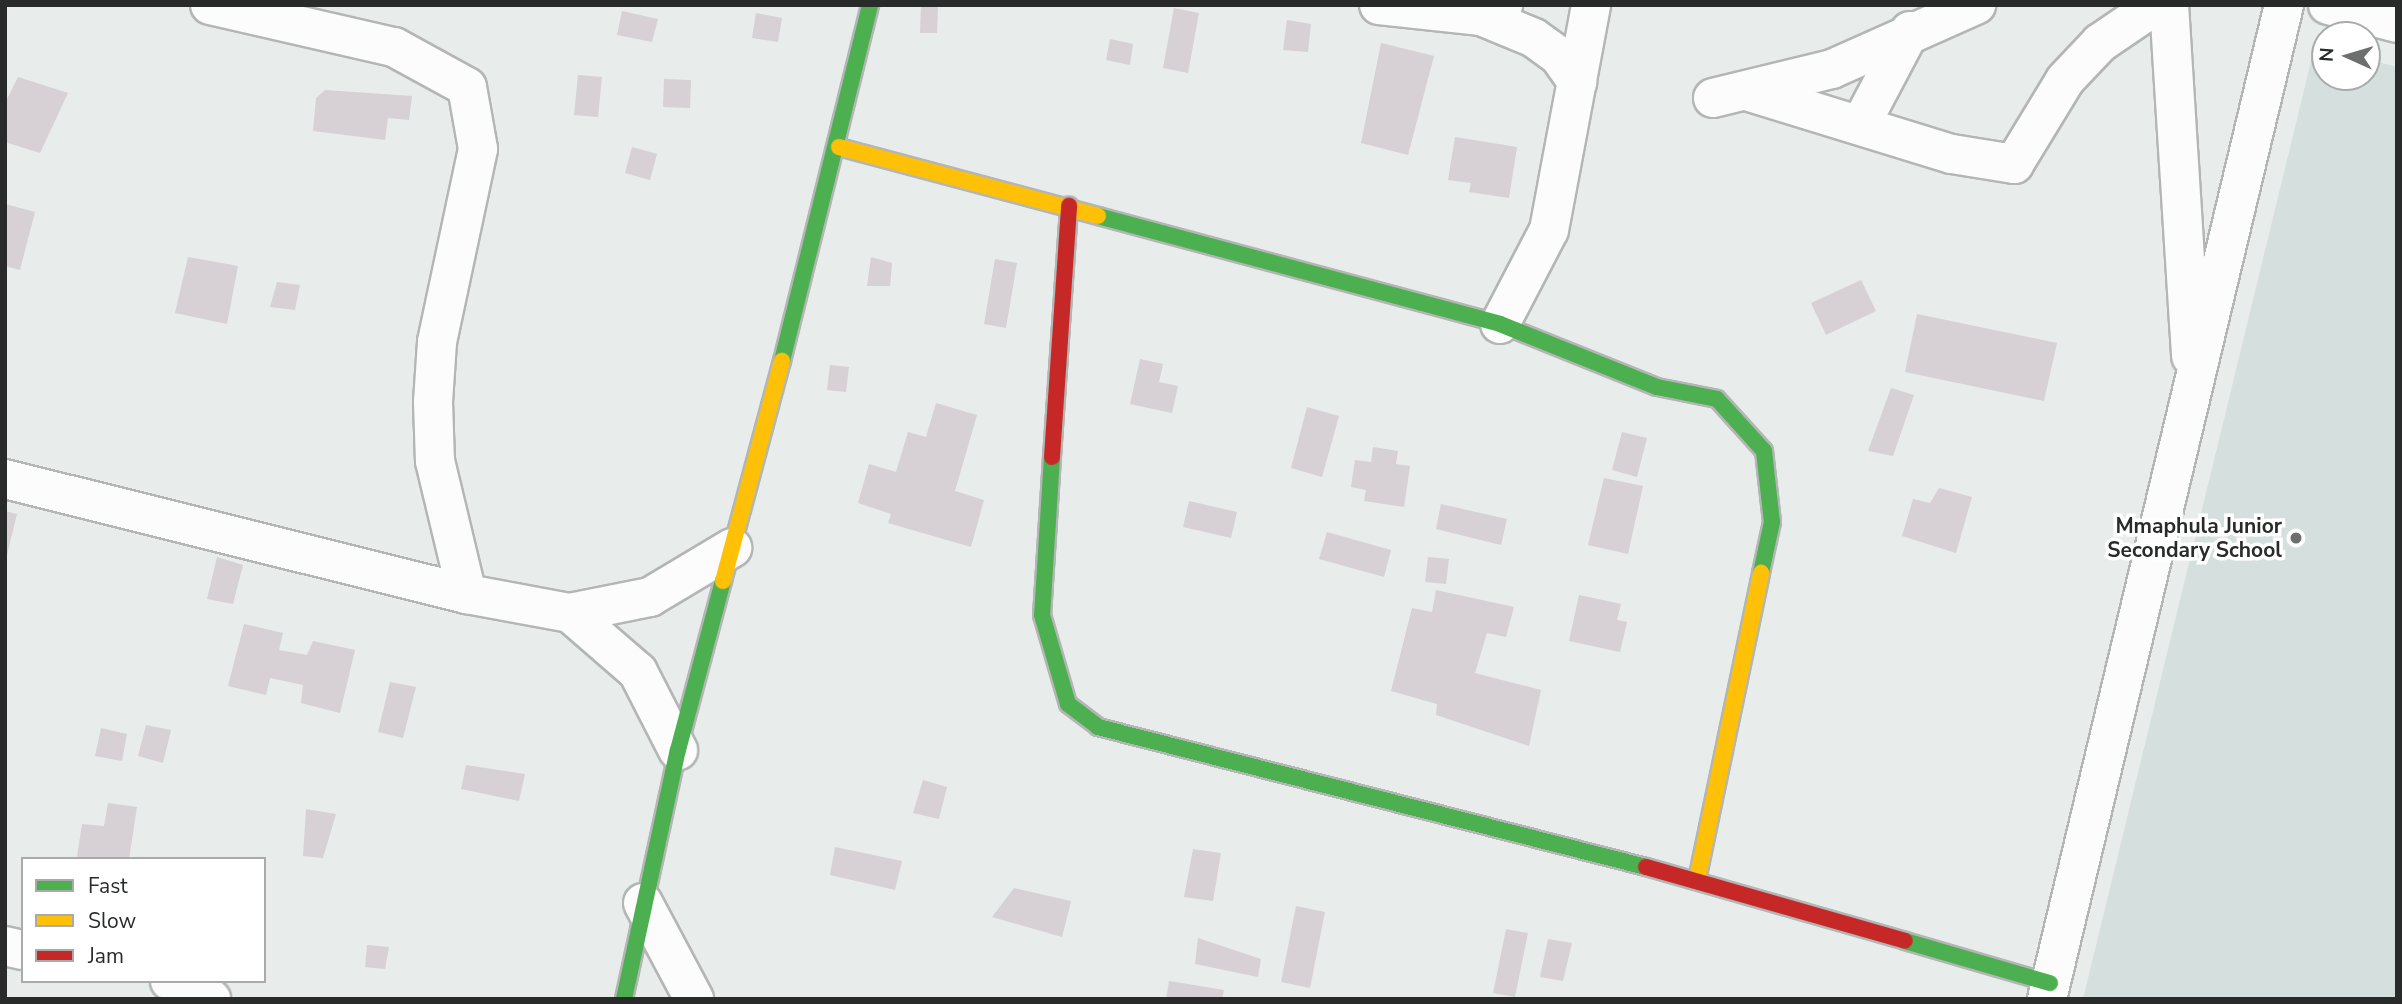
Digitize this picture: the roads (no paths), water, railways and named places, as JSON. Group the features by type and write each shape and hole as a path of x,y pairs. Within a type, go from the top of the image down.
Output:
{"street":[{"path":"210,5 394,47 467,86 478,149 437,342 433,402 435,461 467,594"},
{"path":"624,999 678,750 839,147 870,5"},
{"path":"1379,5 1492,11 1559,56 1577,82"},
{"path":"1500,324 1549,230 1591,5"},
{"path":"1862,122 1925,5"},
{"path":"1713,98 1750,92 1904,41 1976,5"},
{"path":"1750,92 1862,122 1952,153 2014,164 2065,80 2100,43 2156,5"},
{"path":"2169,5 2194,397"},
{"path":"1069,206 1042,615 1068,704 1098,727 1697,880 2049,991 2194,397 2284,5"},
{"path":"2328,5 2397,23"},
{"path":"839,147 1069,206 1500,324 1631,378 1717,399 1764,451 1772,522 1697,880"},
{"path":"5,479 467,594 570,613 650,597 732,548"},
{"path":"570,613 638,672 678,750"},
{"path":"643,903 694,999"},
{"path":"175,983 211,999"}],"place":[{"name":"Mmaphula Junior Secondary School","path":"2296,538"}]}
